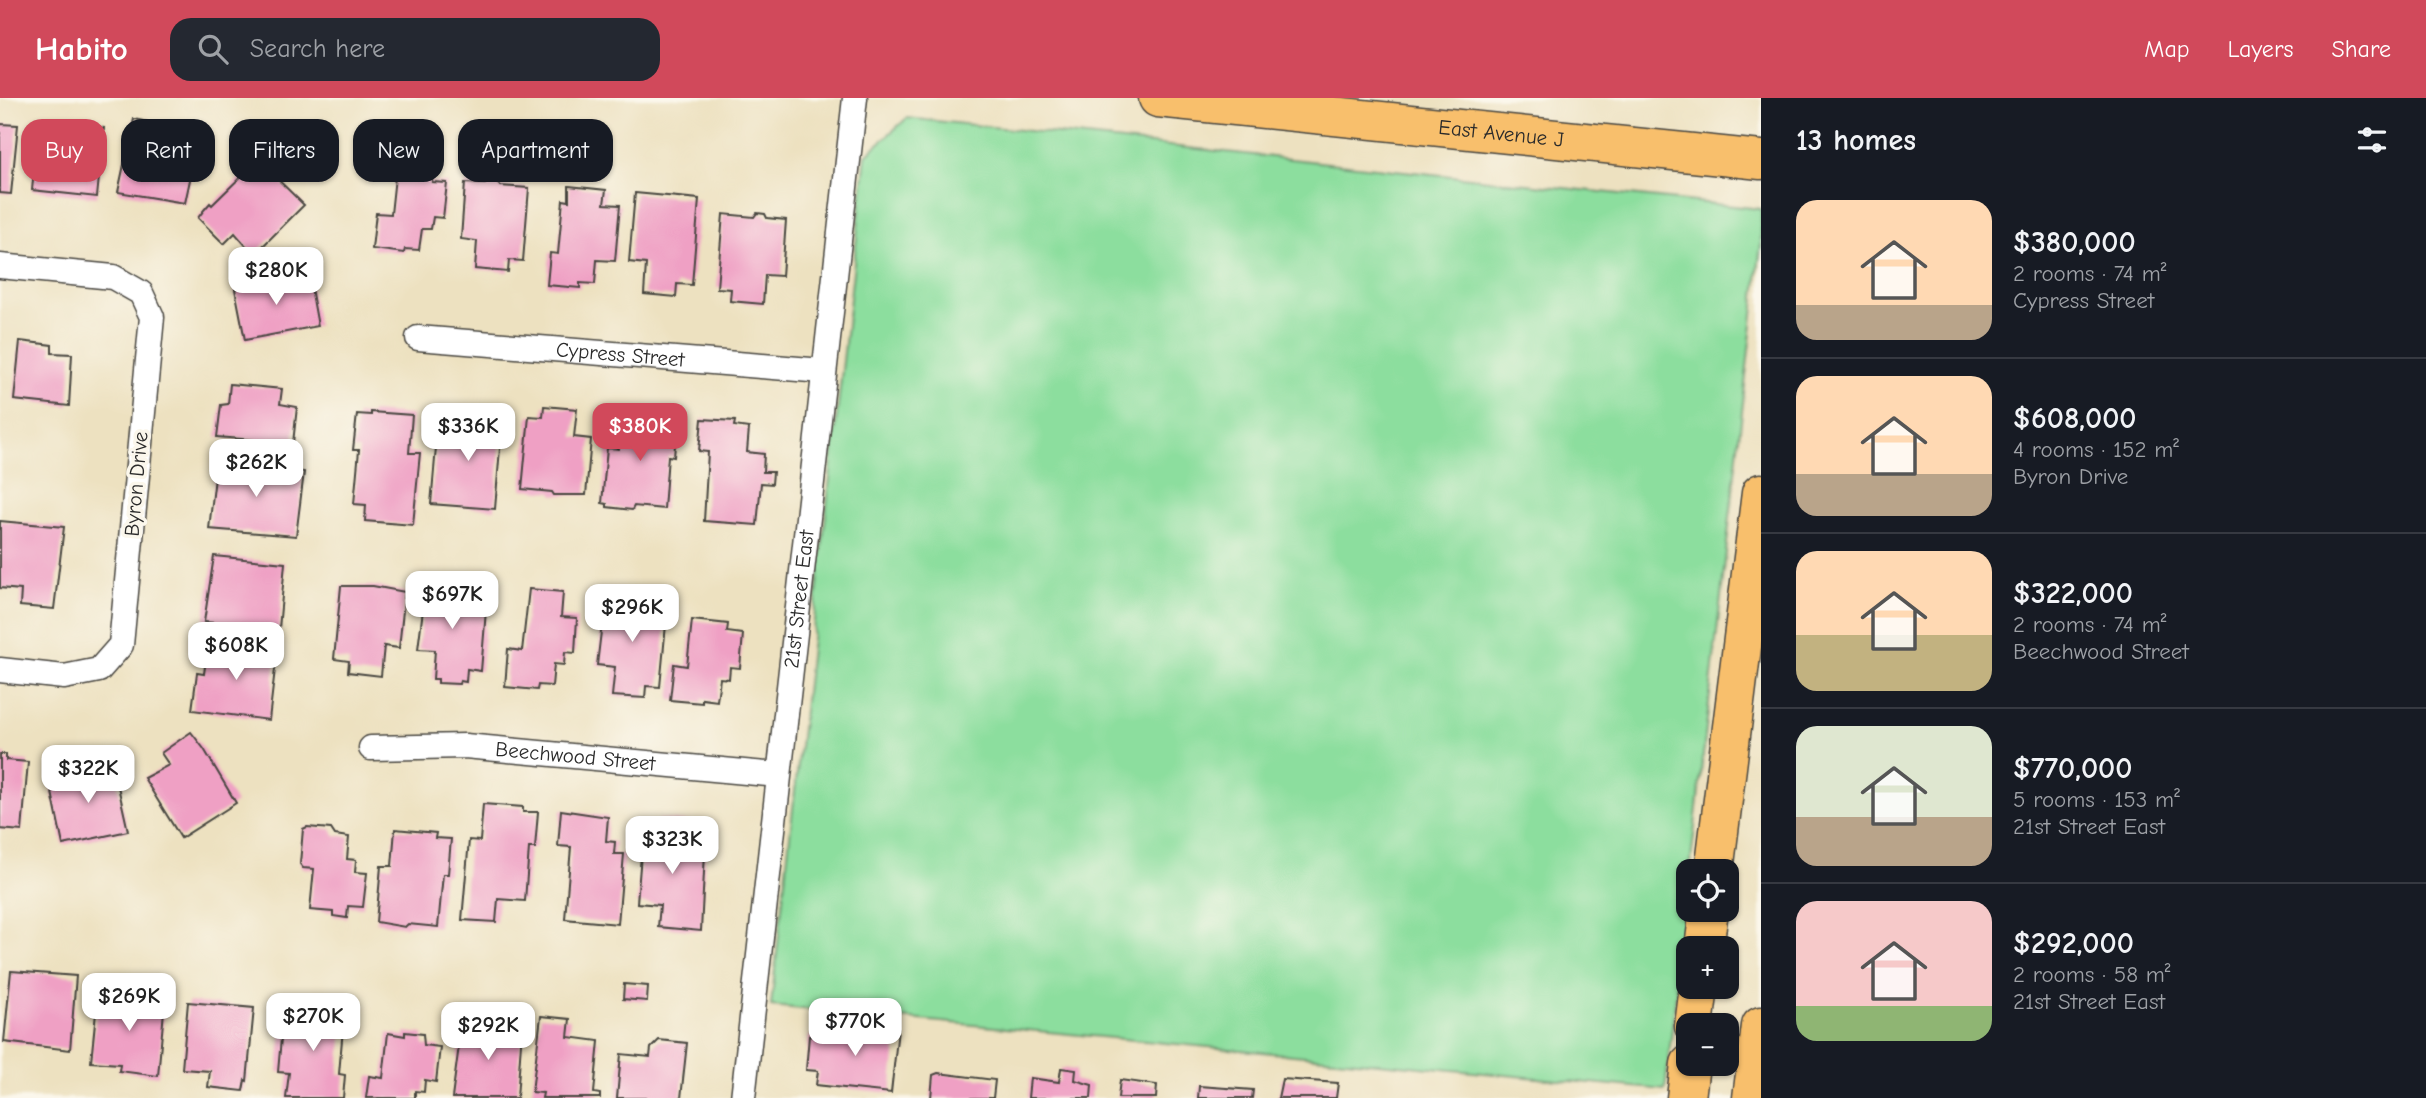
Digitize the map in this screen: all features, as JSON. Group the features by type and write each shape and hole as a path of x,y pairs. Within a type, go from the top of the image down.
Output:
{"main road":[{"name":"East Avenue J","path":"1158,98 1761,160"},
{"path":"1716,859 1761,493"},
{"path":"1752,1049 1752,1098"},
{"path":"1686,1098 1689,1076"}],"street":[{"name":"21st Street East","path":"743,1098 855,98"},
{"name":"Byron Drive","path":"0,266 113,277 141,293 152,317 121,645 99,670 64,677 0,670"},
{"name":"Cypress Street","path":"418,338 823,371"},
{"name":"Beechwood Street","path":"372,748 465,746 778,775"}],"green space":[{"path":"907,118 1761,209 1761,244 1691,859 1676,859 1676,922 1684,922 1682,936 1676,936 1676,993 1665,1090 771,1006 866,155"}],"building":[{"path":"0,124 18,125 11,194 0,193"},
{"path":"121,178 121,182 190,182 185,203 118,192"},
{"path":"33,182 99,182 97,197 32,190"},
{"path":"236,182 280,182 304,205 254,255 235,233 224,244 198,218 210,203 212,205"},
{"path":"394,182 447,183 443,218 433,217 431,229 422,229 419,250 405,249 404,253 372,249 376,213 391,214"},
{"path":"497,182 500,186 529,188 523,261 509,260 508,272 475,269 477,241 461,239 465,183"},
{"path":"569,186 606,190 604,204 620,205 615,261 597,260 595,284 580,283 580,288 547,285 550,253 558,254 563,200 569,201"},
{"path":"635,193 699,199 692,285 677,284 676,297 644,294 646,264 629,262"},
{"path":"757,213 765,214 767,218 786,220 782,276 765,275 763,304 730,301 731,289 717,288 723,214 754,217"},
{"path":"293,276 294,280 309,277 318,326 245,340 235,289"},
{"path":"20,341 52,345 52,353 72,354 69,406 14,400"},
{"path":"230,384 282,389 280,404 297,407 293,443 217,437 221,405 228,404"},
{"path":"544,406 577,409 574,437 591,439 586,495 554,495 552,492 522,489 529,416 543,417"},
{"path":"456,409 489,411 488,423 502,424 495,509 431,504 437,436 454,438"},
{"path":"371,412 412,415 409,453 420,453 413,525 365,521 366,505 354,504 359,450 353,450 357,414 371,415"},
{"path":"622,412 662,415 662,420 677,421 674,457 668,456 664,509 634,506 632,510 607,507 607,504 602,503 607,448 619,449"},
{"path":"702,419 735,421 734,426 749,428 747,452 764,454 763,472 773,472 772,484 761,483 757,525 704,521 708,452 699,451"},
{"path":"217,460 304,472 296,536 209,529"},
{"path":"0,521 64,527 54,609 20,606 21,590 0,588"},
{"path":"214,556 285,563 279,629 204,622"},
{"path":"427,578 454,580 452,594 458,596 487,598 481,671 467,669 466,682 438,683 438,679 433,679 435,650 418,649"},
{"path":"341,586 373,586 405,592 399,648 384,646 381,676 348,672 349,661 334,659"},
{"path":"529,589 563,592 561,617 577,618 575,653 565,652 564,665 554,664 552,686 538,685 537,690 505,687 508,649 522,651"},
{"path":"606,590 646,594 644,612 667,614 660,687 646,686 645,698 612,696 615,667 597,665"},
{"path":"692,620 728,624 727,632 743,634 740,668 730,667 729,679 720,678 717,701 702,699 702,703 670,700 674,664 687,666"},
{"path":"208,644 277,652 269,720 192,710 197,673 204,674"},
{"path":"191,732 236,803 181,838 144,778 169,765 161,753"},
{"path":"0,754 6,754 6,760 28,762 22,831 0,829"},
{"path":"113,764 128,831 63,845 49,778"},
{"path":"483,804 523,807 523,812 538,812 535,848 529,848 525,901 498,899 496,922 462,920 469,840 480,841"},
{"path":"561,810 608,817 606,841 615,842 614,854 624,854 618,924 565,919 571,847 558,846"},
{"path":"659,819 691,822 689,851 705,852 701,931 658,927 660,905 637,903 643,830 658,831"},
{"path":"303,829 331,829 335,835 349,837 347,859 356,860 355,872 367,873 363,907 348,906 347,918 333,916 333,912 310,910 314,869 303,868 300,864"},
{"path":"395,829 436,833 435,838 451,839 448,874 443,874 438,927 408,924 405,927 376,922 381,866 392,866"},
{"path":"11,971 76,976 70,1050 4,1042"},
{"path":"624,984 648,986 647,1001 623,999"},
{"path":"98,993 165,1000 158,1076 119,1071 120,1064 91,1062"},
{"path":"188,1002 254,1008 247,1081 245,1080 243,1091 208,1087 210,1071 182,1069"},
{"path":"314,1003 345,1005 339,1074 345,1075 343,1098 286,1098 289,1073 278,1072 283,1016 288,1013 313,1016"},
{"path":"541,1016 570,1019 568,1037 599,1041 594,1093 600,1094 600,1098 542,1098 543,1093 532,1092"},
{"path":"462,1023 522,1029 517,1098 452,1098"},
{"path":"840,1023 898,1029 891,1093 816,1085 818,1071 806,1070 809,1036 838,1040"},
{"path":"405,1032 423,1034 424,1045 440,1047 436,1082 425,1080 424,1092 415,1091 415,1098 366,1098 369,1076 383,1078 388,1033 405,1036"},
{"path":"659,1040 687,1043 681,1098 617,1098 621,1054 650,1057 651,1048"},
{"path":"1061,1068 1076,1070 1075,1080 1092,1085 1091,1098 1028,1098 1030,1078 1059,1082"},
{"path":"938,1073 995,1080 993,1098 931,1098 933,1075"},
{"path":"1282,1079 1338,1083 1336,1098 1278,1098"},
{"path":"1120,1080 1157,1085 1156,1098 1118,1098"},
{"path":"1199,1086 1253,1090 1252,1098 1198,1098"}]}
